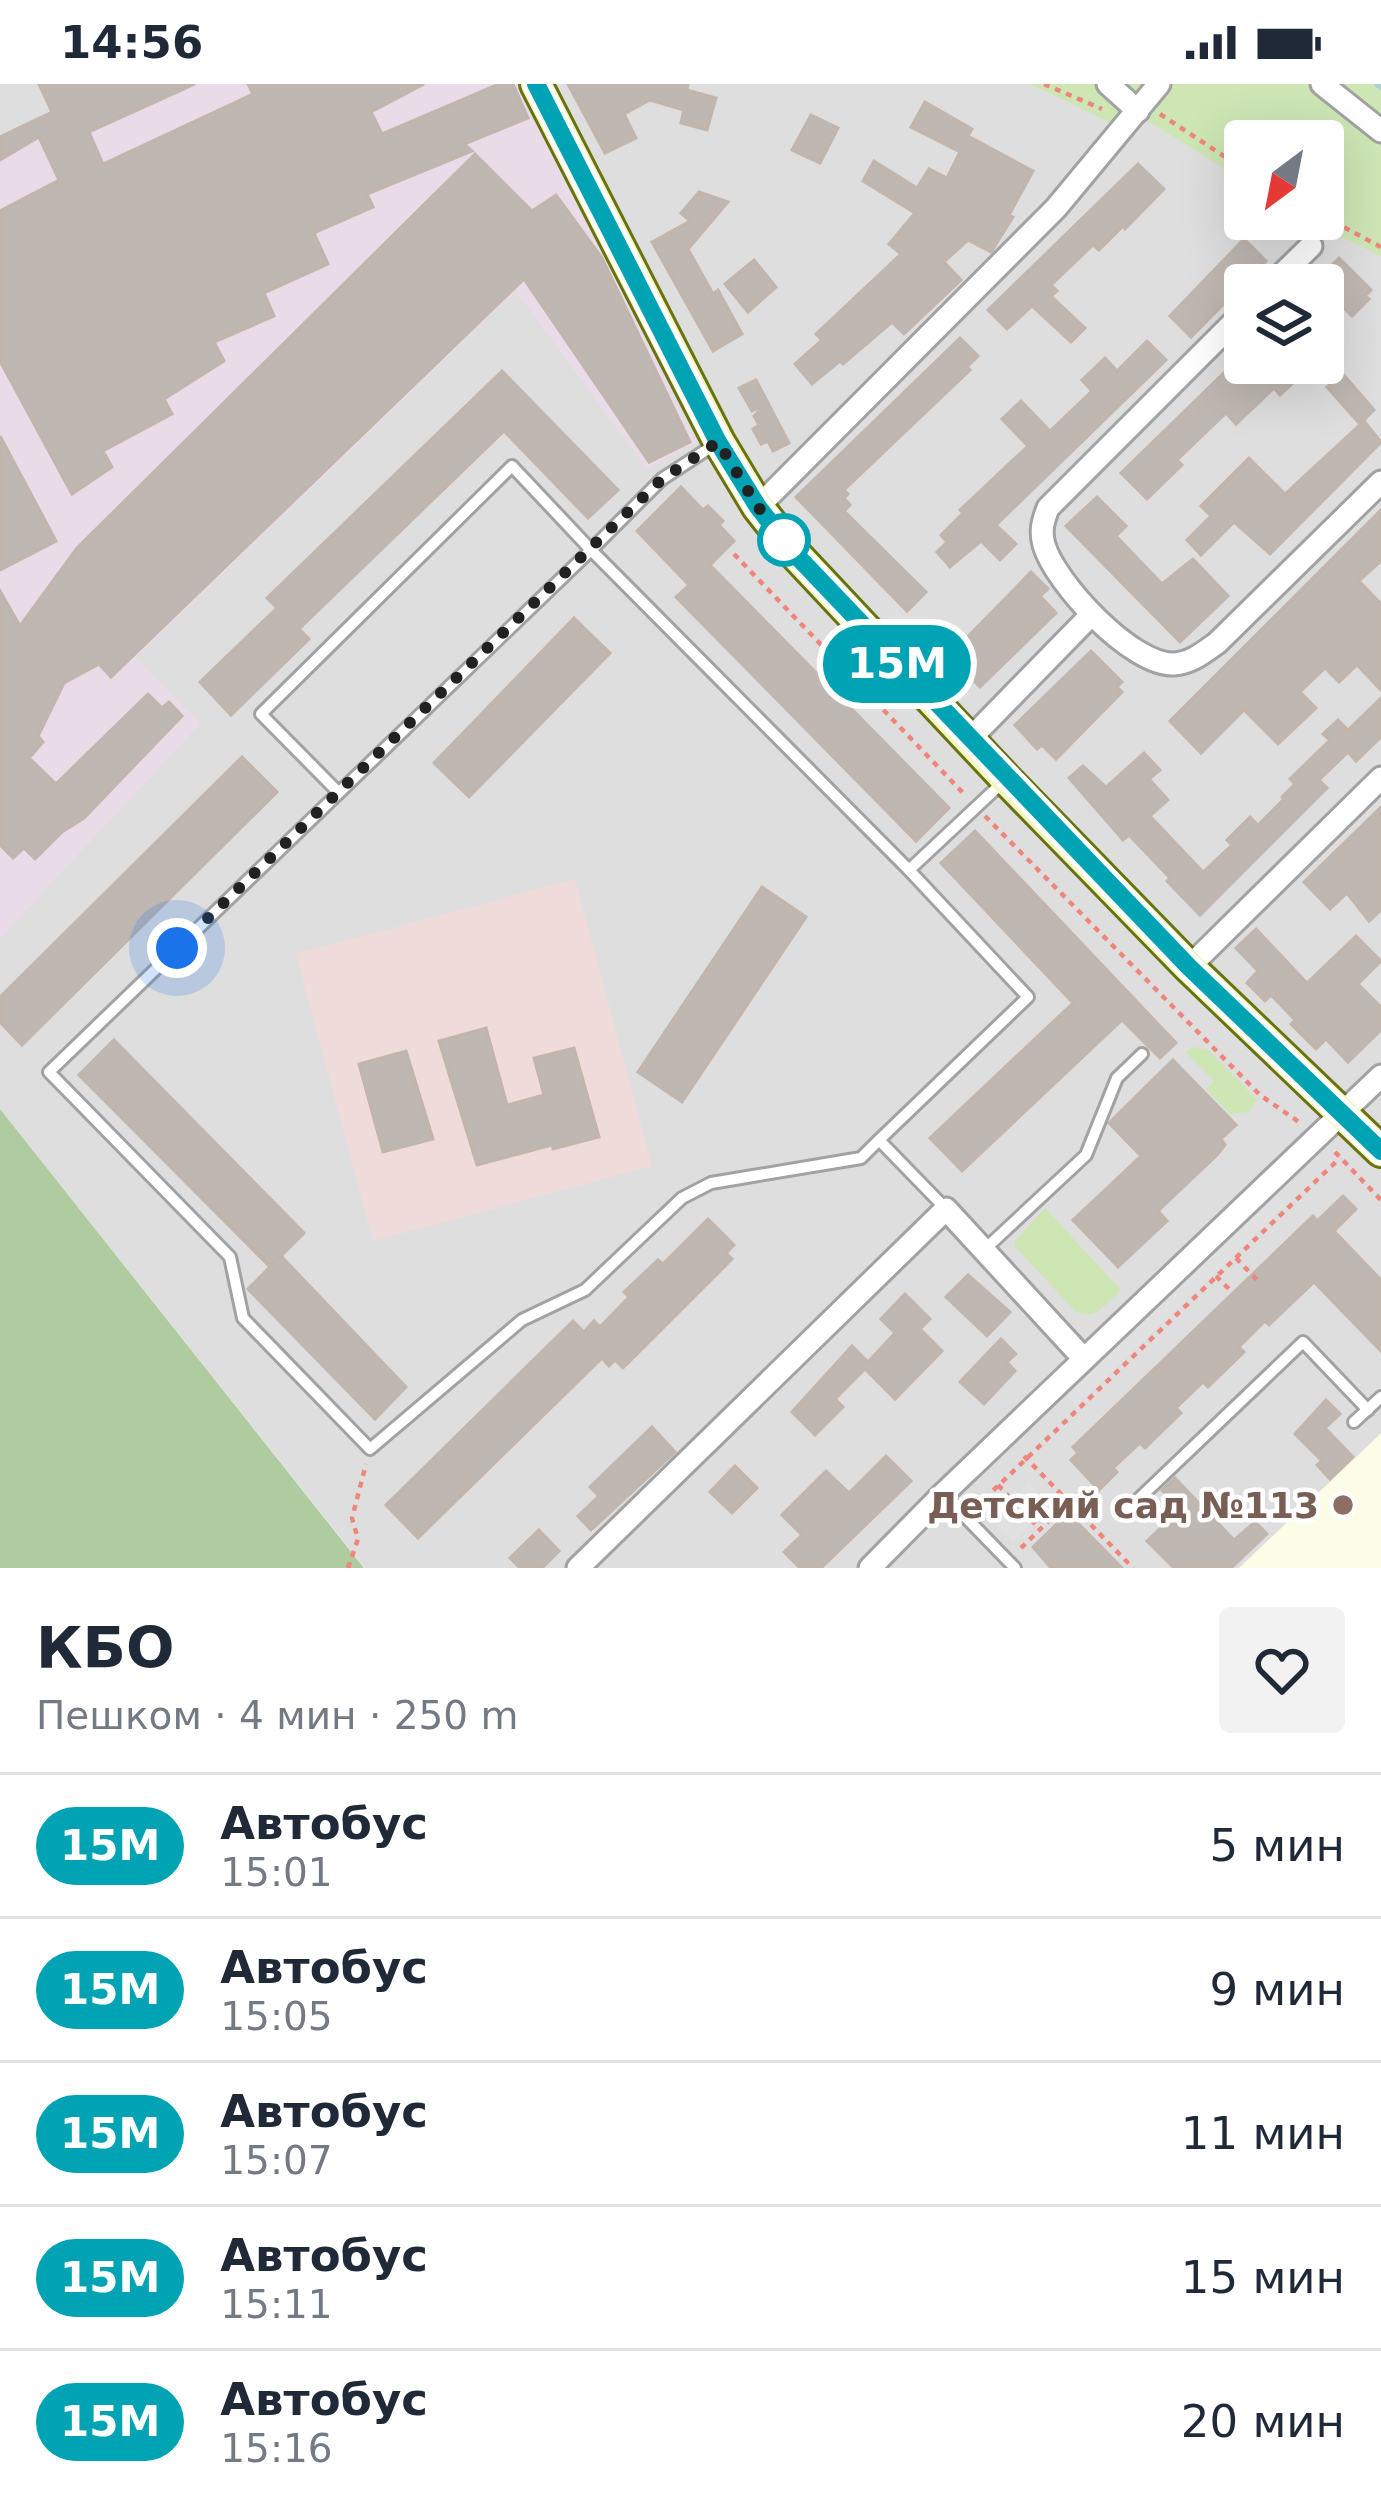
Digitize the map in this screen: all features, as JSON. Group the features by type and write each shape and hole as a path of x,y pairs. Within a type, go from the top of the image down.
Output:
{"main road":[{"path":"536,84 718,442 758,507 808,569 1006,779 1189,967 1381,1151"}],"street":[{"path":"1108,84 1137,111"},
{"path":"758,507 1056,208 1159,84"},
{"path":"1322,84 1381,131"},
{"path":"1293,264 1311,246"},
{"path":"1224,332 1048,508 1041,526 1044,546 1057,571 1093,614 1128,646 1156,662 1173,664 1196,658 1381,482"},
{"path":"969,740 1093,614"},
{"path":"1189,967 1381,778"},
{"path":"870,1568 1381,1076"},
{"path":"578,1568 946,1209 1084,1359"}],"lane":[{"path":"338,792 261,714 512,466 591,550 909,870 1028,997 861,1158 712,1183 682,1198 585,1290 522,1321 370,1449 243,1318 230,1257 49,1072 591,550 662,479 718,442"},
{"path":"909,870 1006,779"},
{"path":"984,1250 1086,1155 1117,1078 1142,1054"},
{"path":"880,1140 946,1209"},
{"path":"1125,1512 1303,1342 1368,1410"},
{"path":"1354,1422 1381,1397"},
{"path":"943,1494 1012,1564"}],"path":[{"path":"1044,84 1137,111 1224,159"},
{"path":"1344,227 1381,247"},
{"path":"734,554 1260,1095 1318,1134 1381,1200"},
{"path":"965,1517 1340,1158"},
{"path":"1236,1258 1258,1280"},
{"path":"1216,1276 1232,1293"},
{"path":"1003,1436 1133,1568"},
{"path":"348,1568 358,1540 352,1518 370,1449"},
{"path":"998,1485 1040,1529"},
{"path":"1012,1564 1068,1502"}],"shaded area":[{"path":"0,84 1381,84 1381,1568 365,1568 0,1109"},
{"path":"39,84 519,84 696,442 647,469 516,291 136,658 201,723 0,938 0,137 52,112"},
{"path":"575,879 652,1166 373,1241 296,954"},
{"path":"1274,1191 1286,1204 1076,1406 1064,1393"},
{"name":"Детский сад №113","path":"1381,1433 1381,1568 1239,1568 1373,1441"},
{"path":"1029,1483 1051,1505 1013,1542 992,1520"}],"green space":[{"path":"1030,84 1381,84 1381,256 1344,238 1344,120 1224,120 1224,169 1134,112 1111,123"},
{"path":"1192,1047 1207,1049 1257,1100 1249,1112 1230,1114 1206,1089 1214,1081 1186,1053"},
{"path":"0,1109 364,1568 0,1568"},
{"path":"1045,1208 1121,1290 1094,1313 1075,1311 1016,1248 1014,1242"}],"building":[{"path":"39,84 195,84 89,132 103,164 253,94 248,84 424,84 371,112 382,134 499,84 513,84 528,118 464,144 472,151 367,194 373,207 314,233 328,264 264,293 274,316 214,342 224,361 164,399 172,414 103,451 112,467 72,494 0,361 0,211 59,180 39,137 0,160 0,137 52,112"},
{"path":"568,84 688,84 687,90 716,98 707,130 681,123 684,110 650,100 624,114 636,138 605,153"},
{"path":"925,102 972,129 968,136 1033,171 991,252 968,240 944,262 961,280 904,334 892,322 812,384 795,364 822,340 816,334 901,254 889,244 915,213 863,181 874,161 917,188 929,169 947,178 960,152 911,127"},
{"path":"811,115 838,128 820,163 792,150"},
{"path":"475,154 532,211 556,195 602,258 690,442 649,462 524,279 111,677 99,664 64,683 38,736 43,742 29,758 56,784 148,694 162,708 169,702 182,716 84,818 35,859 24,848 13,858 0,845 0,591 20,626 77,548"},
{"path":"1138,164 1164,189 1125,229 1123,226 1099,250 1093,245 1051,285 1057,291 1051,296 1085,328 1071,342 1032,306 1007,329 988,310"},
{"path":"699,192 728,202 688,249 742,334 713,351 652,242 690,221 681,213"},
{"path":"1243,240 1266,261 1224,264 1224,304 1191,337 1170,316"},
{"path":"1339,258 1371,290 1365,296 1369,299 1352,316 1344,308 1344,264 1333,264"},
{"path":"754,260 776,287 748,312 725,284"},
{"path":"960,338 978,356 967,367 970,370 844,490 850,505 844,511 926,592 907,611 796,497"},
{"path":"1147,341 1166,360 996,525 1016,544 1000,560 981,541 950,567 937,552 947,542 941,535 963,513 960,510 1028,446 1002,419 1021,401 1050,431 1092,391 1082,380 1105,358 1117,371"},
{"path":"502,371 618,490 588,518 504,431 299,629 309,639 231,715 200,682 277,608 267,598"},
{"path":"1224,373 1224,384 1292,384 1280,395 1274,388 1236,424 1226,413 1177,460 1182,465 1147,499 1121,473"},
{"path":"1344,375 1374,410 1360,424 1327,387 1344,384"},
{"path":"756,380 789,443 773,451 768,441 761,444 753,429 759,425 754,416 766,404 752,411 739,388"},
{"path":"1364,421 1381,442 1270,554 1234,522 1201,555 1187,540 1211,516 1201,506 1249,458 1285,494"},
{"path":"0,436 56,541 0,570"},
{"path":"681,487 703,510 708,506 723,521 719,525 734,541 710,565 949,808 916,841 676,597 689,585 637,531"},
{"path":"1097,497 1126,526 1116,536 1162,584 1193,559 1228,596 1180,642 1066,526"},
{"path":"1381,510 1381,561 1359,581 1381,604 1381,690 1357,665 1339,682 1325,668 1300,692 1316,708 1278,744 1244,710 1201,753 1170,721"},
{"path":"1031,572 1048,589 1040,596 1056,613 980,687 949,656"},
{"path":"574,618 610,653 469,797 434,763"},
{"path":"1091,651 1122,682 1117,687 1122,692 1056,759 1042,745 1037,749 1015,725"},
{"path":"1381,698 1381,737 1356,761 1348,752 1319,780 1327,788 1200,915 1129,835 1123,840 1069,778 1083,766 1106,787 1144,753 1160,770 1149,779 1168,800 1150,816 1203,872 1232,845 1227,840 1250,817 1258,825 1284,799 1295,784 1290,779 1330,740 1323,734 1338,720 1348,730"},
{"path":"242,757 277,792 22,1045 0,1022 0,997"},
{"path":"1381,807 1381,910 1369,921 1347,893 1330,909 1304,882"},
{"path":"975,831 1176,1043 1160,1058 1122,1020 962,1171 930,1138 1073,1003 941,863"},
{"path":"762,887 806,917 682,1102 638,1072"},
{"path":"1256,929 1307,983 1356,936 1381,961 1358,984 1381,1007 1381,1030 1348,1062 1326,1039 1316,1049 1271,995 1265,1001 1247,983 1258,971 1236,948"},
{"path":"486,1028 507,1105 544,1095 534,1058 574,1048 599,1137 477,1165 439,1041"},
{"path":"114,1040 304,1233 270,1267 79,1075"},
{"path":"406,1051 433,1139 383,1152 359,1064"},
{"path":"1173,1060 1236,1125 1221,1139 1225,1145 1217,1155 1158,1211 1167,1221 1118,1267 1073,1220 1141,1156 1109,1123"},
{"path":"1343,1196 1356,1209 1334,1231 1381,1280 1381,1351 1314,1282 1269,1325 1265,1321 1239,1347 1244,1352 1208,1387 1203,1382 1176,1408 1181,1413 1145,1448 1140,1443 1113,1468 1117,1472 1099,1490 1071,1460 1078,1453 1073,1447 1313,1216 1317,1221"},
{"path":"708,1219 734,1245 726,1253 732,1259 623,1368 615,1360 609,1366 602,1358 418,1538 386,1505 573,1321 584,1332 594,1321 600,1327 629,1297 624,1292 658,1260 663,1264"},
{"path":"281,1256 406,1387 375,1419 248,1289"},
{"path":"968,1275 1010,1312 987,1336 946,1297"},
{"path":"905,1294 930,1319 920,1329 942,1351 895,1399 865,1369 835,1399 843,1407 815,1435 792,1412 852,1346 868,1362 895,1333 881,1319"},
{"path":"1001,1339 1016,1354 1007,1362 1015,1371 984,1404 960,1382"},
{"path":"1326,1400 1340,1414 1325,1428 1353,1457 1330,1479 1317,1465 1322,1461 1295,1434"},
{"path":"652,1427 675,1452 591,1530 578,1516 599,1496 590,1487"},
{"path":"886,1456 911,1481 821,1568 800,1568 784,1552 802,1535 782,1515 826,1471 849,1493"},
{"path":"735,1466 757,1488 732,1513 710,1492"},
{"path":"1175,1478 1234,1540 1255,1522 1267,1534 1231,1568 1174,1568 1147,1541 1181,1509 1162,1490"},
{"path":"1068,1513 1122,1568 1051,1568 1033,1547"},
{"path":"539,1530 559,1551 542,1568 520,1568 510,1558"}],"bus line":[{"name":"15М","path":"536,84 718,442 758,507 795,554 1189,967 1381,1151"}],"place":[{"name":"Детский сад №113","path":"1343,1505"}],"route":[{"path":"177,948 662,479 718,442 784,540"}]}
